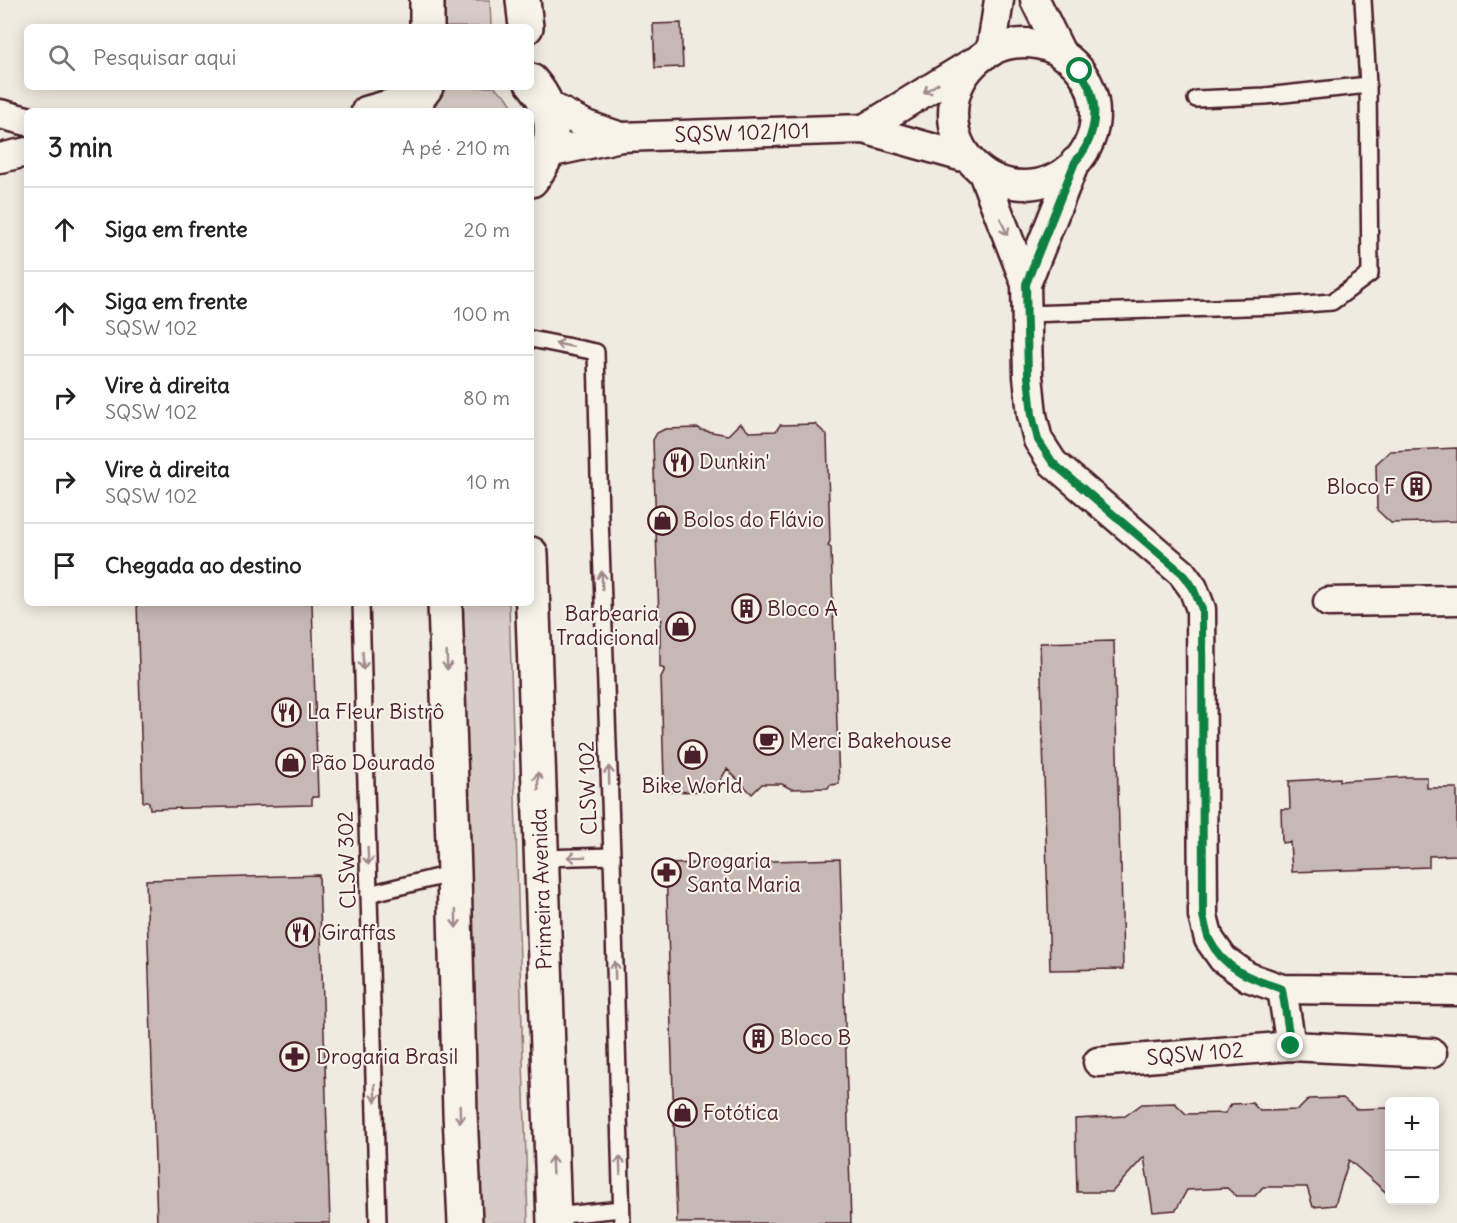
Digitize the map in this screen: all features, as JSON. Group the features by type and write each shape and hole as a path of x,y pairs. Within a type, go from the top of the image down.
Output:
{"main road":[{"path":"427,0 427,24"},
{"path":"523,0 526,24"},
{"path":"538,92 550,116 552,128 539,167"},
{"path":"445,606 465,1223"},
{"name":"Primeira Avenida","path":"533,606 554,1219"}],"street":[{"path":"986,55 999,0"},
{"path":"1035,0 1062,55"},
{"path":"975,165 1003,182 1025,186 1047,181 1066,171 1082,155 1091,135 1095,113 1091,91 1080,71 1065,56 1045,46 1022,43 1001,47 986,55 965,74 955,94 953,117 957,138 975,165 1026,284"},
{"name":"SQSW 102/101","path":"864,129 986,55"},
{"name":"SQSW 102/101","path":"538,92 586,125 621,137"},
{"path":"378,108 419,98"},
{"path":"0,114 24,120"},
{"name":"SQSW 102/101","path":"539,167 621,137 864,129 975,165"},
{"path":"0,158 24,153"},
{"path":"1075,162 1026,284 1028,376 1032,415 1038,440 1053,463 1182,573 1193,588 1202,609 1203,916 1209,939 1223,960 1248,977 1282,989 1457,991"},
{"path":"1328,602 1457,600"},
{"path":"1282,989 1291,1046"},
{"name":"SQSW 102","path":"1098,1062 1291,1046 1432,1053"}],"lane":[{"path":"1026,314 1277,306 1332,302 1370,274 1368,85 1363,0"},
{"path":"1196,99 1265,96 1368,85"},
{"name":"CLSW 102","path":"534,340 597,352 622,1216"},
{"name":"CLSW 302","path":"361,606 369,894 382,1222"},
{"path":"541,858 612,856"},
{"path":"369,894 454,873"},
{"path":"554,1219 622,1216"}],"shaded area":[{"path":"444,0 490,0 491,24 444,24"},
{"path":"444,90 498,90 506,96 514,108 429,108 439,93"},
{"path":"462,606 509,606 528,1223 480,1223"}],"building":[{"path":"681,23 683,67 655,68 653,24"},
{"name":"Bloco A","path":"740,423 749,432 776,431 780,425 815,424 827,435 830,541 828,546 831,548 839,784 830,785 828,788 791,789 782,784 762,784 752,794 727,769 714,791 670,792 664,780 661,677 664,669 660,667 662,620 659,618 653,440 657,433 665,429 699,428 728,435"},
{"name":"Bloco F","path":"1457,448 1457,521 1391,523 1377,510 1376,464 1390,451"},
{"path":"137,606 312,606 318,797 312,797 312,805 150,809 149,802 143,802"},
{"path":"1114,641 1123,969 1050,970 1040,643"},
{"path":"1427,777 1427,788 1457,788 1457,855 1429,856 1429,867 1292,872 1290,842 1282,843 1281,809 1290,809 1289,781"},
{"name":"Bloco B","path":"840,859 851,1223 677,1223 666,864"},
{"path":"319,875 330,1223 157,1223 146,880"},
{"path":"1343,1098 1356,1109 1385,1108 1385,1192 1349,1160 1335,1205 1313,1207 1307,1187 1263,1187 1255,1196 1236,1196 1227,1188 1187,1190 1176,1210 1153,1212 1144,1157 1112,1192 1077,1192 1075,1119 1125,1116 1142,1104 1175,1103 1186,1114 1225,1113 1232,1104 1252,1103 1260,1111 1298,1110 1309,1099"}],"place":[{"name":"Dunkin'","path":"678,462"},
{"name":"Bloco F","path":"1417,487"},
{"name":"Bolos do Flávio","path":"662,520"},
{"name":"Bloco A","path":"746,609"},
{"name":"Barbearia Tradicional","path":"680,626"},
{"name":"La Fleur Bistrô","path":"286,712"},
{"name":"Merci Bakehouse","path":"769,741"},
{"name":"Bike World","path":"692,755"},
{"name":"Pão Dourado","path":"290,763"},
{"name":"Drogaria Santa Maria","path":"666,873"},
{"name":"Giraffas","path":"300,933"},
{"name":"Bloco B","path":"759,1038"},
{"name":"Drogaria Brasil","path":"295,1057"},
{"name":"Fotótica","path":"682,1113"}],"route":[{"path":"1080,71 1091,91 1095,113 1091,135 1082,155 1075,162 1026,284 1028,376 1032,415 1038,440 1053,463 1182,573 1193,588 1202,609 1203,916 1209,939 1223,960 1248,977 1282,989 1291,1046"}]}
